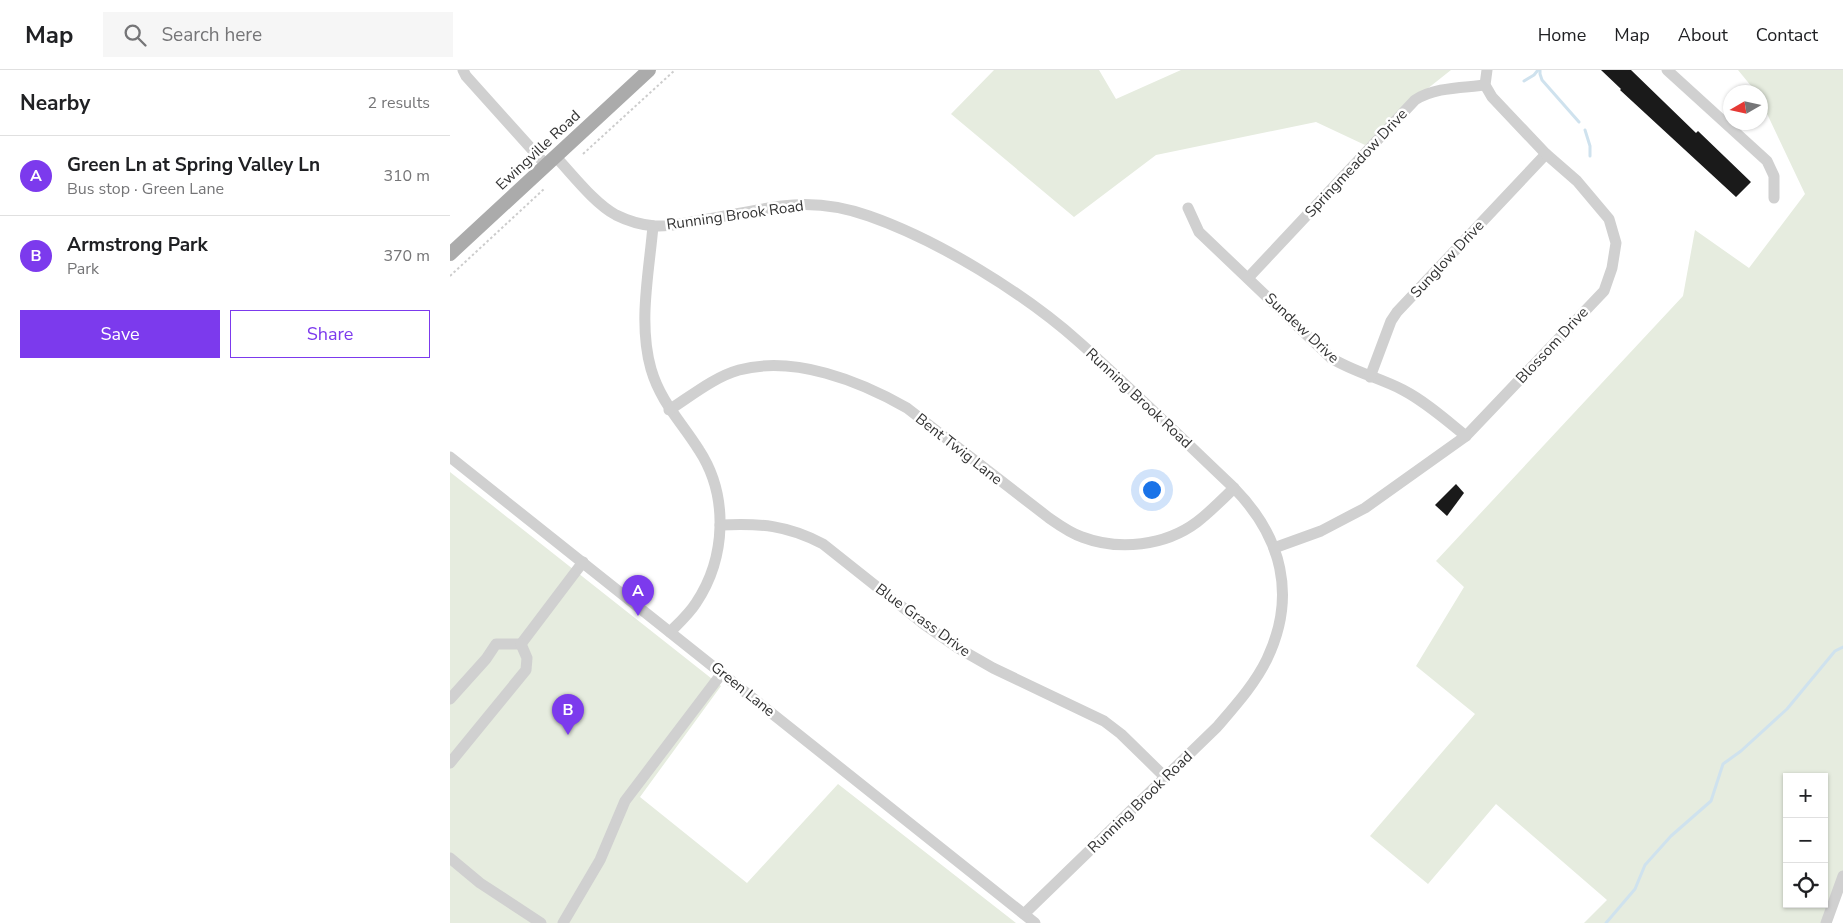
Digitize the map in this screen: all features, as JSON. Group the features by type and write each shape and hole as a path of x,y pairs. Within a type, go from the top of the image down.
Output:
{"main road":[{"name":"Ewingville Road","path":"450,254 649,70"}],"street":[{"name":"Running Brook Road","path":"463,70 466,76 551,161 614,214 629,220 653,226 667,226 782,206 826,205 850,210 908,232 990,276 1065,330 1234,488 1261,520 1274,548 1282,582 1280,621 1275,640 1266,661 1217,727 1024,914"},
{"path":"1485,85 1487,70"},
{"path":"1667,70 1767,160 1774,176 1774,198"},
{"name":"Blossom Drive","path":"1274,548 1321,531 1365,508 1466,436 1604,291 1612,268 1616,243 1610,219 1577,181 1546,154 1502,109 1485,85"},
{"name":"Springmeadow Drive","path":"1248,278 1416,100 1424,94 1485,85"},
{"name":"Sunglow Drive","path":"1370,377 1391,322 1397,312 1546,154"},
{"name":"Sundew Drive","path":"1188,208 1198,232 1331,358 1343,366 1416,397 1466,436"},
{"path":"653,226 645,327 651,369 659,391 670,410 700,450 709,468 719,506 720,525 713,569 705,587 695,604 670,632"},
{"name":"Bent Twig Lane","path":"670,410 723,376 757,366 807,369 836,376 861,384 906,408 1057,523 1082,537 1102,543 1141,544 1160,540 1180,532 1196,522 1234,488"},
{"name":"Green Lane","path":"450,457 1035,923"},
{"name":"Blue Grass Drive","path":"720,525 765,524 805,534 823,544 925,625 958,648 993,668 1104,720 1166,778"},
{"path":"520,644 583,562"},
{"path":"450,699 486,659 496,644 520,644"},
{"path":"450,763 526,670 527,658 520,644"},
{"path":"563,923 600,860 625,801 722,673"},
{"path":"450,858 480,883 541,923"},
{"path":"1826,923 1843,876"}],"path":[{"path":"583,154 675,70"},
{"path":"450,276 544,189"}],"shaded area":[{"path":"994,70 1099,70 1116,99 1181,70 1451,70 1422,93 1365,145 1316,122 1156,155 1074,217 951,114"},
{"path":"1738,70 1843,70 1843,881 1827,923 1584,923 1607,900 1496,804 1428,884 1370,836 1475,714 1416,666 1464,587 1436,561 1683,296 1695,230 1749,268 1805,194 1768,116 1768,85 1750,85"},
{"path":"450,472 721,686 640,797 747,883 838,784 1016,923 450,923"}],"building":[{"path":"1601,70 1631,70 1696,133 1698,131 1751,182 1736,197 1620,90"},
{"path":"1456,484 1464,493 1447,516 1435,505"}],"waterway":[{"path":"1524,81 1538,70"},
{"path":"1540,70 1542,80 1579,122"},
{"path":"1585,130 1590,146 1590,156"},
{"path":"1606,923 1635,889 1645,865 1671,836 1711,801 1723,764 1741,751 1787,709 1835,651 1843,647"}],"place":[{"name":"Green Ln at Spring Valley Ln","path":"638,616"},
{"name":"Armstrong Park","path":"568,735"}]}
